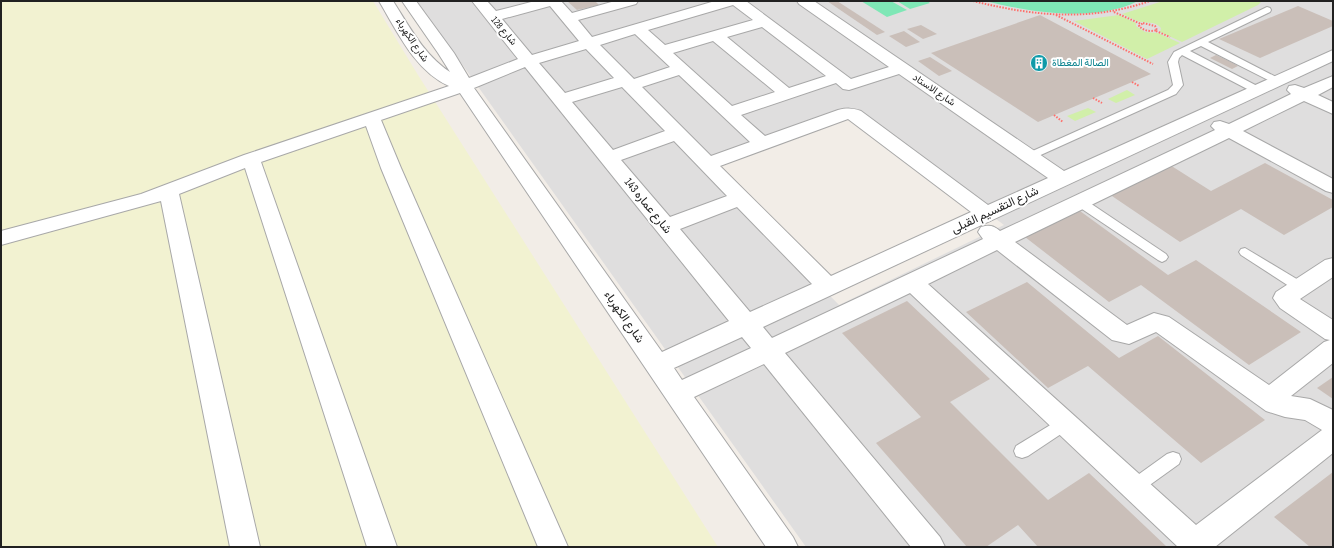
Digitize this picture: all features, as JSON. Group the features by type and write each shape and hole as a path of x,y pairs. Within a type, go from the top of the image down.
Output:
{"street":[{"name":"شارع الكهرباء","path":"386,1 426,62 454,83 464,86"},
{"name":"شارع الكهرباء","path":"409,1 447,53 464,86 783,547"},
{"name":"شارع 128","path":"479,1 528,61"},
{"path":"492,17 552,1 569,18 589,43 828,287"},
{"path":"680,1 694,12"},
{"path":"1,238 103,211 169,191 251,159 372,119 528,61 730,1"},
{"path":"737,1 851,86 901,68"},
{"name":"شارع الاستاد","path":"804,1 1063,179"},
{"path":"569,18 621,2"},
{"path":"662,51 764,22"},
{"path":"637,28 763,144"},
{"path":"716,36 787,94"},
{"name":"شارع التقسيم القبلى","path":"657,365 1333,55"},
{"name":"شارع عماره 143","path":"528,61 930,547"},
{"path":"561,100 682,69"},
{"path":"730,113 838,77"},
{"path":"677,394 1333,80"},
{"path":"1277,81 1333,109"},
{"path":"708,164 844,114 853,114 980,217 999,240 1120,333 1129,335 1154,322 1161,323 1269,399 1284,406 1310,410 1333,423"},
{"path":"1201,116 1333,187"},
{"path":"372,119 391,168 553,547"},
{"path":"608,158 678,133"},
{"path":"251,159 382,547"},
{"path":"169,191 245,547"},
{"path":"666,227 741,198"},
{"path":"1333,266 1285,296 1285,299 1333,332"},
{"path":"912,282 1197,545 1333,437"},
{"path":"1269,399 1333,349"}],"lane":[{"path":"1030,156 1172,92 1178,85 1173,61 1177,54 1267,10"},
{"path":"1200,42 1277,81"},
{"path":"1182,51 1257,90"},
{"path":"1080,202 1162,256"},
{"path":"1245,252 1300,287"},
{"path":"1022,451 1064,423"},
{"path":"1134,487 1173,459"}],"path":[{"path":"973,1 1008,9 1054,14 1114,12 1150,1"},
{"path":"1114,12 1141,24 1149,23 1157,28 1153,31 1144,30 1139,26 1141,24"},
{"path":"1054,14 1154,65 1174,70"}],"shaded area":[{"path":"417,1 1333,1 1333,547 806,547","holes":["852,110 1004,225 839,305 703,165"]}],"green space":[{"path":"1,1 373,1 418,75 718,547 1,547"},
{"path":"861,1 891,1 907,10 887,17"},
{"path":"897,1 927,1 930,3 910,9"},
{"path":"985,1 1138,1 1121,8 1083,14 1042,12"},
{"path":"1163,1 1261,2 1258,5 1182,42 1160,32 1161,28 1156,24 1140,22 1122,14"},
{"path":"1119,15 1136,23 1136,26 1145,32 1158,33 1180,43 1147,59 1074,21"},
{"path":"1127,90 1135,95 1116,103 1108,99"},
{"path":"1088,108 1096,112 1075,121 1067,116"}],"building":[{"path":"567,1 595,1 599,5 577,10"},
{"path":"827,1 837,1 885,32 877,35"},
{"path":"1298,6 1333,21 1333,26 1260,58 1219,39"},
{"name":"الصالة المغطاة","path":"1040,15 1151,74 1038,122 931,53"},
{"path":"921,25 937,34 923,39 907,29"},
{"path":"904,31 920,42 906,47 889,36"},
{"path":"1216,55 1238,66 1232,69 1210,58"},
{"path":"930,57 952,71 939,76 918,61"},
{"path":"1265,163 1333,200 1333,207 1284,235 1241,209 1180,242 1109,194 1170,165 1211,191"},
{"path":"1080,211 1168,275 1196,260 1301,332 1249,365 1141,285 1109,302 1025,237"},
{"path":"1027,282 1119,358 1158,336 1265,420 1201,463 1088,366 1048,388 966,312"},
{"path":"907,301 990,379 950,402 1048,500 1089,473 1167,547 1038,547 1018,525 986,547 967,547 876,443 921,417 842,333"},
{"path":"1333,377 1333,399 1317,388"},
{"path":"1333,472 1333,547 1310,547 1274,517"}],"place":[{"name":"الصالة المغطاة","path":"1039,63"}]}
